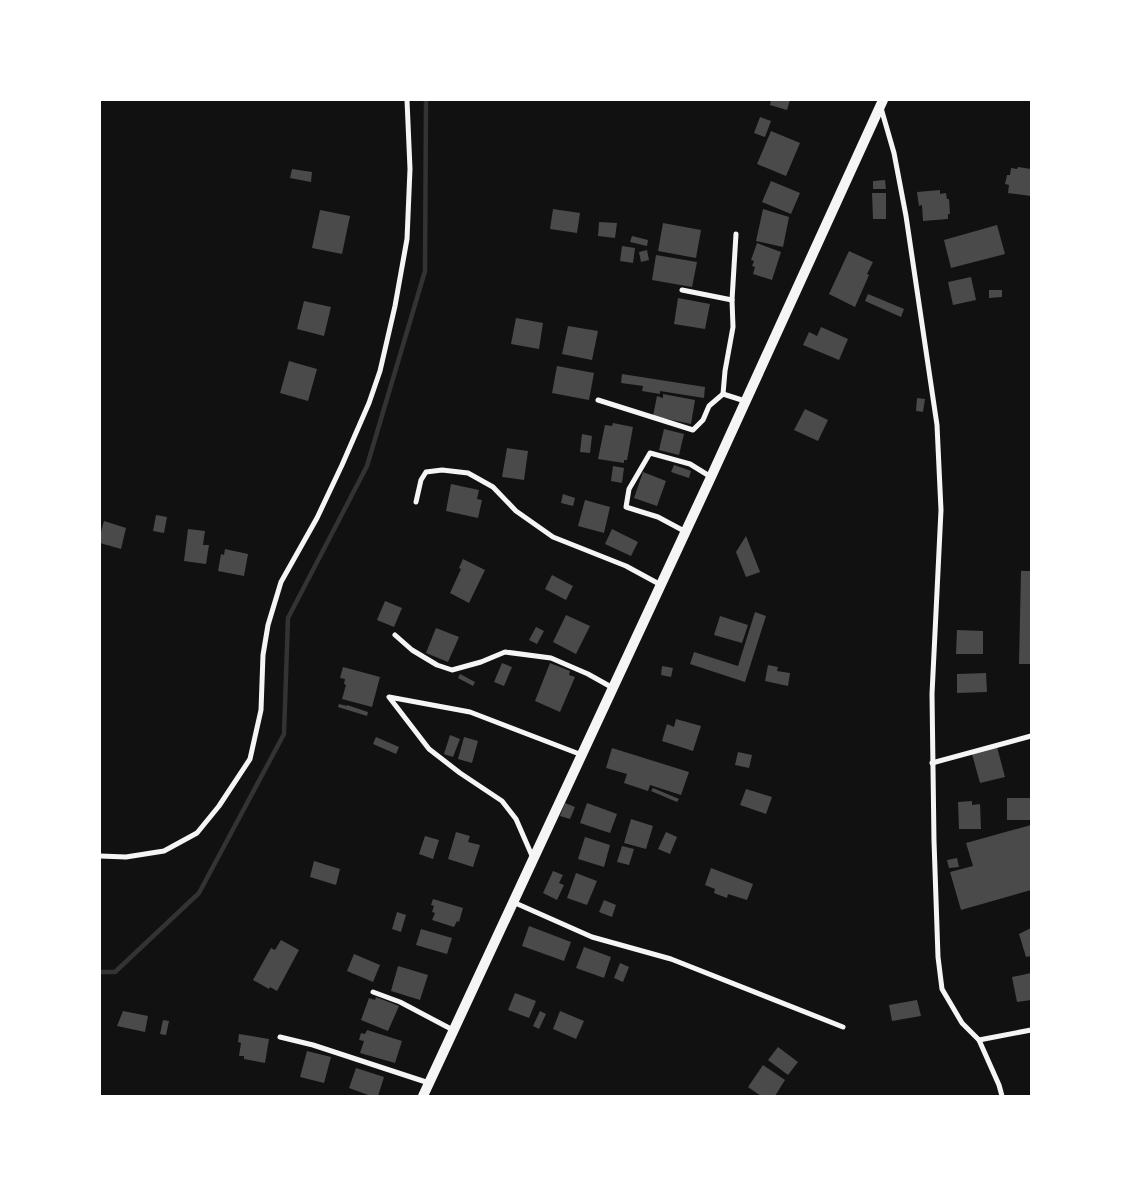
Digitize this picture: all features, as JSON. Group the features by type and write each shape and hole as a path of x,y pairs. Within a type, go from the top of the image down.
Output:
{"main road":[{"path":"423,1096 712,477 881,102"}],"street":[{"path":"100,856 126,857 164,851 197,833 219,806 250,759 262,710 263,655 268,625 281,582 317,518 342,466 369,403 380,371 395,306 407,239 410,169 407,100"},
{"path":"881,102 894,153 906,216 937,425 941,510 932,694 932,763 938,957 942,989 962,1023 979,1040 1002,1096"},
{"path":"598,400 693,430 702,420 709,406 723,394 733,326 732,300 736,234"},
{"path":"682,290 732,300"},
{"path":"723,394 746,401"},
{"path":"686,532 658,518 626,507 630,489 650,453 690,464 712,477"},
{"path":"416,502 421,480 426,472 442,470 468,473 493,487 516,511 553,537 626,566 661,585"},
{"path":"395,635 412,650 452,670 481,662 505,652 551,658 588,674 613,688"},
{"path":"534,859 516,819 502,800 460,773 429,749 389,697 470,712 582,755"},
{"path":"932,763 1031,736"},
{"path":"513,902 592,937 672,959 843,1027"},
{"path":"373,992 400,1002 454,1031"},
{"path":"979,1040 1031,1030"},
{"path":"280,1037 313,1045 429,1083"}],"building":[{"path":"771,100 790,100 787,110 770,105"},
{"path":"760,117 771,121 765,137 754,133"},
{"path":"771,131 800,143 786,176 757,164"},
{"path":"1018,167 1031,169 1031,196 1008,193 1009,185 1005,184 1007,175 1010,175 1011,168 1017,169"},
{"path":"292,169 312,172 311,182 290,178"},
{"path":"885,180 886,189 873,189 873,181"},
{"path":"771,181 800,193 791,214 762,202"},
{"path":"940,190 940,194 946,193 947,199 949,199 950,214 948,214 948,219 923,221 922,205 919,206 917,192"},
{"path":"872,193 886,193 886,219 873,219"},
{"path":"553,209 580,213 577,233 550,229"},
{"path":"763,209 789,217 783,247 756,241"},
{"path":"320,210 350,216 342,254 312,248"},
{"path":"599,222 617,223 615,238 598,236"},
{"path":"663,223 701,230 696,258 658,251"},
{"path":"997,225 1005,254 951,268 944,240"},
{"path":"632,236 648,240 647,246 630,242"},
{"path":"757,243 781,252 772,280 753,274 755,267 752,266 754,261 751,260"},
{"path":"622,246 635,248 633,263 620,261"},
{"path":"647,250 649,260 641,262 639,252"},
{"path":"849,251 873,262 855,307 829,294"},
{"path":"656,255 697,262 692,287 652,280"},
{"path":"971,277 976,300 953,305 948,282"},
{"path":"989,290 1002,290 1002,297 989,298"},
{"path":"868,294 904,309 901,317 865,301"},
{"path":"678,298 710,304 705,329 674,324"},
{"path":"304,301 331,307 324,336 297,329"},
{"path":"516,318 543,323 539,349 511,344"},
{"path":"568,326 598,331 592,360 562,354"},
{"path":"821,327 848,339 839,360 803,345 809,332 817,336"},
{"path":"289,361 317,369 308,401 280,393"},
{"path":"557,366 594,373 589,400 552,393"},
{"path":"622,374 705,387 704,398 660,391 660,394 642,391 643,386 621,383"},
{"path":"663,394 695,400 691,424 653,416 657,396 663,398"},
{"path":"917,398 925,399 923,412 916,411"},
{"path":"805,409 828,420 818,441 794,430"},
{"path":"613,423 633,427 627,460 624,460 624,463 598,459 605,425 612,426"},
{"path":"664,429 684,434 679,455 659,450"},
{"path":"582,434 592,436 590,453 580,452"},
{"path":"507,448 528,451 524,480 502,477"},
{"path":"674,465 691,471 689,478 671,472"},
{"path":"613,466 624,468 622,483 611,481"},
{"path":"643,472 666,481 657,506 634,498"},
{"path":"451,484 479,490 477,499 482,500 478,518 446,511"},
{"path":"563,494 575,498 573,506 561,503"},
{"path":"585,500 610,507 604,533 578,526"},
{"path":"156,515 167,517 164,533 153,531"},
{"path":"104,521 126,528 121,549 100,543"},
{"path":"188,529 205,531 203,545 209,545 206,564 184,561"},
{"path":"612,529 638,542 631,556 605,544"},
{"path":"746,536 760,572 746,577 736,552"},
{"path":"225,549 248,554 244,576 218,571 221,554 224,555"},
{"path":"463,559 485,570 469,603 450,593 461,569 459,568"},
{"path":"1021,571 1030,571 1031,573 1031,664 1019,664"},
{"path":"552,575 573,586 566,600 545,589"},
{"path":"385,601 402,608 394,627 377,620"},
{"path":"755,612 766,616 745,682 690,664 694,652 738,666"},
{"path":"566,615 590,626 576,654 553,642"},
{"path":"720,616 748,625 742,643 714,635"},
{"path":"536,627 544,631 537,644 529,640"},
{"path":"436,628 459,637 448,662 426,653"},
{"path":"957,630 983,631 983,654 956,654"},
{"path":"502,663 512,667 504,686 494,682"},
{"path":"550,663 570,671 569,675 575,677 560,712 535,701"},
{"path":"768,665 778,667 777,671 790,673 788,686 765,681"},
{"path":"662,666 673,668 671,677 661,675"},
{"path":"343,667 380,677 372,707 342,699 346,685 344,684 345,679 340,678"},
{"path":"986,673 987,692 957,693 957,674"},
{"path":"460,674 475,682 473,686 458,678"},
{"path":"339,704 368,712 367,716 338,707"},
{"path":"676,719 701,726 693,751 662,741 667,724 674,727"},
{"path":"450,735 460,739 453,757 444,754"},
{"path":"376,737 399,747 396,754 373,744"},
{"path":"464,737 478,741 472,763 458,759"},
{"path":"997,747 1005,777 980,783 972,754"},
{"path":"612,748 689,772 681,795 650,785 648,791 624,783 627,774 606,768"},
{"path":"738,752 752,755 749,768 735,765"},
{"path":"653,788 679,799 677,802 651,791"},
{"path":"746,789 772,797 766,814 740,805"},
{"path":"1007,798 1031,798 1031,820 1007,820"},
{"path":"972,801 972,805 980,804 981,829 959,829 958,802"},
{"path":"565,803 575,807 570,819 560,816"},
{"path":"587,803 617,814 610,833 580,823"},
{"path":"631,819 653,826 646,849 624,843"},
{"path":"1031,825 1031,890 961,910 950,872 973,866 966,843"},
{"path":"456,832 470,836 468,842 480,845 473,867 448,859"},
{"path":"666,832 677,837 670,854 658,849"},
{"path":"425,836 439,840 433,859 419,854"},
{"path":"585,837 610,845 604,867 578,859"},
{"path":"622,846 634,849 629,865 617,862"},
{"path":"957,858 959,867 949,868 947,860"},
{"path":"314,861 340,869 336,885 310,877"},
{"path":"711,868 753,884 747,900 728,894 727,898 714,893 715,889 705,885"},
{"path":"553,871 563,875 559,883 564,885 557,900 543,893"},
{"path":"576,873 597,881 587,905 567,898"},
{"path":"433,899 463,908 459,922 457,921 454,927 432,920 435,913 432,912 434,906 431,905"},
{"path":"604,900 616,905 612,917 599,912"},
{"path":"397,912 406,915 401,932 392,929"},
{"path":"529,926 571,942 564,961 522,946"},
{"path":"1031,928 1031,956 1026,957 1019,934"},
{"path":"421,929 452,938 447,954 416,945"},
{"path":"281,940 299,950 277,991 270,987 269,989 253,980 271,948 275,950"},
{"path":"584,947 611,957 604,978 576,968"},
{"path":"354,954 380,965 373,982 347,971"},
{"path":"620,963 629,967 623,982 614,978"},
{"path":"398,966 428,975 420,1000 391,991"},
{"path":"1031,973 1031,1000 1017,1002 1012,977"},
{"path":"515,993 536,1001 529,1018 508,1010"},
{"path":"376,997 399,1006 388,1031 361,1020 369,998 375,1000"},
{"path":"917,1000 921,1016 892,1021 889,1005"},
{"path":"123,1011 148,1016 145,1032 117,1026"},
{"path":"540,1011 546,1014 539,1029 533,1026"},
{"path":"560,1011 584,1021 576,1039 553,1029"},
{"path":"163,1020 169,1021 166,1035 160,1034"},
{"path":"367,1030 402,1041 395,1063 360,1053 364,1041 359,1040 361,1033 365,1034"},
{"path":"239,1034 269,1039 265,1063 244,1059 244,1056 239,1056 241,1043 238,1042"},
{"path":"778,1047 798,1062 788,1075 768,1060"},
{"path":"307,1051 331,1057 324,1083 300,1077"},
{"path":"763,1065 785,1080 775,1096 761,1096 748,1087"},
{"path":"356,1068 384,1077 378,1096 371,1096 349,1088"}],"waterway":[{"path":"100,972 115,972 199,893 284,734 288,618 367,466 425,271 426,100"}]}
